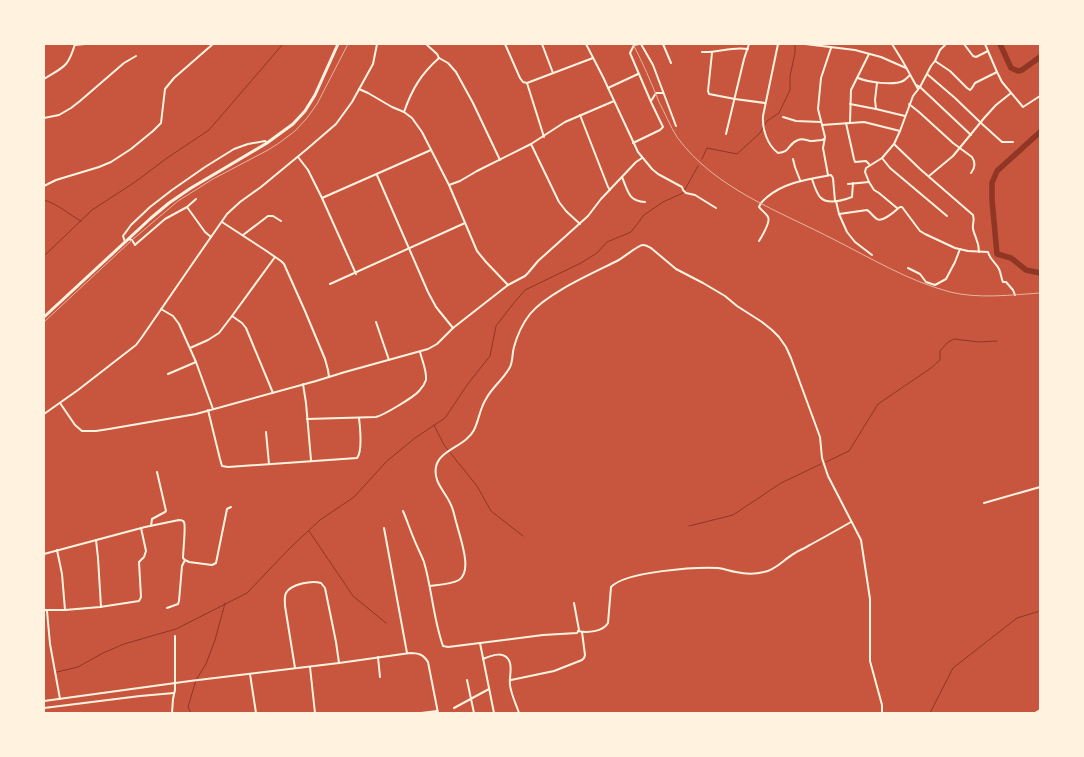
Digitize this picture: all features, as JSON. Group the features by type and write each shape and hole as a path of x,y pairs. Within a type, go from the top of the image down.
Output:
{"highway":[{"path":"44,317 151,218 179,197 267,143 293,124 315,95 338,44"}],"street":[{"path":"44,79 62,69 70,58 75,44 85,44"},
{"path":"44,186 56,180 111,162 153,131 161,123 165,90 174,78 213,44"},
{"path":"44,414 136,345 227,214 298,157 336,124 352,102 373,64 377,44"},
{"path":"426,44 437,54 439,58 448,63 459,77 500,160"},
{"path":"505,44 520,78 523,82 527,83 544,137"},
{"path":"542,44 553,73"},
{"path":"586,44 594,58 633,143 642,158 658,174 682,188 686,193 695,195 716,208"},
{"path":"633,143 662,129 662,125 650,102 630,53 634,45 640,44 653,64 676,126"},
{"path":"663,44 671,63"},
{"path":"726,134 749,44"},
{"path":"778,44 765,103 763,124 772,147 778,153 786,151 793,142 800,139 804,138 810,141 824,139"},
{"path":"805,44 855,50 882,57 906,68"},
{"path":"892,44 916,85 971,135"},
{"path":"946,44 942,45 935,61 913,96 894,144 882,158 869,165 865,172 874,190 896,208 900,207 904,209 922,233 951,247 979,252 988,252 992,261 999,268 1003,282 1006,282 1015,295"},
{"path":"964,44 971,54 976,57 988,51"},
{"path":"985,44 1002,82 1023,107 1040,96"},
{"path":"702,52 712,53 738,48 748,49"},
{"path":"828,175 823,148 825,137 818,108 821,78 831,48"},
{"path":"712,53 708,93 735,99 765,103"},
{"path":"850,122 851,90 869,54"},
{"path":"44,118 58,115 71,108 124,63 136,56"},
{"path":"404,112 420,78 439,58"},
{"path":"527,83 594,58"},
{"path":"935,61 950,71 970,90 975,83 997,72"},
{"path":"608,88 638,74"},
{"path":"927,74 1002,142 1013,142"},
{"path":"858,78 877,83 898,83 910,75"},
{"path":"876,109 875,100 877,83"},
{"path":"358,89 404,112 416,124 449,185 477,251 508,285"},
{"path":"650,102 656,93 663,93"},
{"path":"929,176 948,161 996,105 1011,93"},
{"path":"449,185 460,181 476,171 544,137 565,122 614,101"},
{"path":"850,104 905,116"},
{"path":"909,104 974,160 974,169 971,173"},
{"path":"580,115 610,190"},
{"path":"783,117 796,121 822,123 864,122 900,131"},
{"path":"846,123 855,162 866,161 869,165"},
{"path":"124,242 123,236 126,231 142,214 172,190 205,167 234,149 261,141 265,141 267,143"},
{"path":"531,144 559,202 580,224"},
{"path":"894,144 972,216 974,220 972,227 979,244 979,252"},
{"path":"322,198 431,150"},
{"path":"298,157 308,170 322,198 356,274"},
{"path":"60,403 75,425 80,429 85,431 96,430 185,416 420,352 437,344 453,328 508,285 525,276 538,261 580,224 636,162 642,158"},
{"path":"882,158 890,168 947,216"},
{"path":"793,159 801,181"},
{"path":"377,175 433,302 453,328"},
{"path":"759,241 769,219 759,207 760,203 777,190 790,184 831,175 833,178 835,201 847,232 853,240 872,255"},
{"path":"622,178 628,193 632,198 636,201 645,202"},
{"path":"812,179 820,198 835,201 852,197 853,183"},
{"path":"848,184 869,182"},
{"path":"128,239 132,240 135,245 165,219 187,207 196,199"},
{"path":"187,207 205,232 211,237"},
{"path":"839,214 867,210 870,211 878,220 890,215 898,208"},
{"path":"243,235 268,216 273,216 281,220"},
{"path":"222,222 281,261 288,271 325,359 329,377"},
{"path":"330,284 356,274 465,223"},
{"path":"430,586 458,581 463,575 465,568 464,549 451,505 436,478 436,465 445,454 467,439 474,430 486,398 507,373 511,365 514,347 530,313 548,298 624,257 643,245 651,248 676,269 725,296 737,306 762,322 779,337 786,347 820,437 822,458 828,476 842,501 862,544 870,600 870,661 882,705 882,713"},
{"path":"908,268 920,274 926,282 935,285 946,279 960,249"},
{"path":"190,348 215,336 232,316 275,257"},
{"path":"161,309 169,313 176,320 196,362 213,409"},
{"path":"44,313 49,312"},
{"path":"232,316 246,328 272,393"},
{"path":"376,322 389,360"},
{"path":"308,419 380,416 420,390 426,378 420,352"},
{"path":"168,374 196,362"},
{"path":"303,384 308,419 311,460"},
{"path":"208,410 222,466 228,467 311,460 357,458 360,436 359,418"},
{"path":"266,432 269,464"},
{"path":"151,526 152,519 166,511 158,472"},
{"path":"984,503 1040,487"},
{"path":"184,560 212,565 216,562 227,509 231,507"},
{"path":"404,510 414,541 424,562 430,586 436,625 442,646 448,647 543,635 577,633 578,631 598,630 604,628 608,623 611,587 617,583 644,574 694,568 718,568 744,573 765,572 775,568 793,554 851,522"},
{"path":"44,554 141,528 179,520 184,522 186,527 184,560 182,566 179,603 167,608"},
{"path":"60,699 50,644 46,611 101,607 137,602 140,600 139,562 146,553 141,528"},
{"path":"384,528 407,653"},
{"path":"96,540 101,607"},
{"path":"57,550 62,574 65,610"},
{"path":"296,668 285,606 285,596 286,592 294,587 310,581 321,583 325,588 339,663"},
{"path":"574,603 578,631"},
{"path":"511,680 554,671 582,660 585,655 582,632"},
{"path":"172,713 175,690 175,636"},
{"path":"480,643 494,713"},
{"path":"44,701 407,653 421,654 426,659 430,669 437,712 421,713"},
{"path":"483,659 498,654 505,656 510,663 510,685 519,713"},
{"path":"378,657 380,678"},
{"path":"310,667 315,713"},
{"path":"250,674 256,713"},
{"path":"467,680 474,713"},
{"path":"454,708 489,689"},
{"path":"44,708 174,693"},
{"path":"1035,713 1040,710"}],"waterway":[{"path":"44,256 92,210 209,130 283,44"},
{"path":"702,159 707,148 737,154 760,133 767,121 779,113 790,90 790,76 795,53 795,44"},
{"path":"1000,44 1011,68 1018,71 1022,70 1040,57"},
{"path":"1040,132 997,171 992,183 997,254 1011,258 1026,270 1040,273"},
{"path":"57,672 78,667 103,653 124,644 176,629 247,593 290,548 320,520 354,497 387,461 415,438 445,418 467,385 490,356 496,326 525,290 581,263 597,253 607,242 631,232 644,215 663,202 683,193 698,166"},
{"path":"44,200 81,221"},
{"path":"826,462 849,451 878,404 931,368 940,360 940,351 948,342 954,339 979,342 997,341"},
{"path":"434,425 444,445 477,486 491,511 523,536"},
{"path":"689,526 733,515 781,483 821,464"},
{"path":"309,531 353,596 386,623"},
{"path":"191,713 188,707 196,680 206,664 215,640 225,603"},
{"path":"930,713 953,668 1017,618 1040,611"}],"railway":[{"path":"44,322 132,240 178,201 213,179 268,150 295,131 317,104 348,44"},
{"path":"633,44 659,102 677,137 692,155 729,185 770,208 920,282 961,294 995,296 1040,293"}]}
